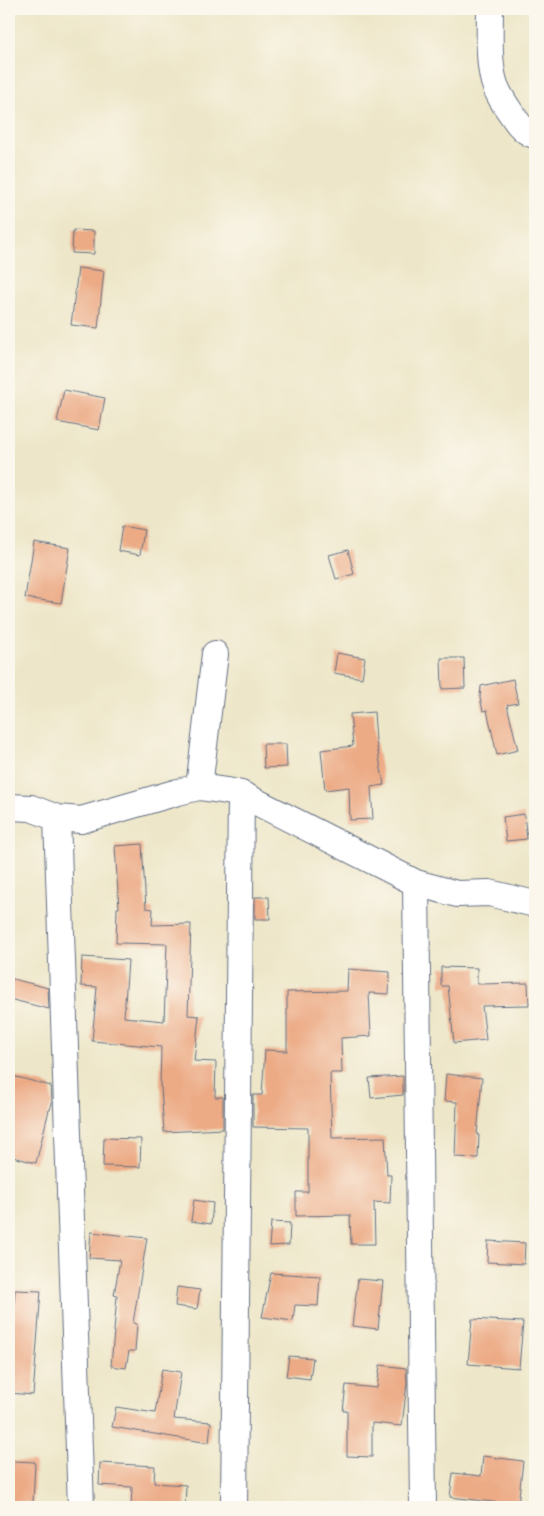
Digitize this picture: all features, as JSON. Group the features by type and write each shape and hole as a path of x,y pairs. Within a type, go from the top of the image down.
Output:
{"street":[{"path":"490,9 491,58 494,82 502,102 519,125 535,134"},
{"path":"199,787 215,654"},
{"path":"9,807 31,808 57,818 81,820 199,787 227,791 241,794 416,883 457,894 488,893 535,904"},
{"path":"234,1507 241,794"},
{"path":"57,818 81,1507"},
{"path":"416,883 423,1507"}],"building":[{"path":"73,230 94,231 94,254 72,253"},
{"path":"78,268 104,271 98,328 71,325"},
{"path":"64,390 105,398 99,430 57,422"},
{"path":"122,526 144,530 140,555 118,551"},
{"path":"34,542 70,548 61,603 25,598"},
{"path":"348,550 354,574 336,579 329,555"},
{"path":"337,653 365,658 362,678 334,673"},
{"path":"441,658 464,658 465,688 442,689"},
{"path":"513,679 518,703 507,705 518,750 497,755 487,710 483,711 480,698 481,686"},
{"path":"374,712 376,741 384,785 371,787 373,819 350,820 349,787 325,790 321,750 353,746 350,714"},
{"path":"263,744 286,744 287,767 264,768"},
{"path":"524,814 527,839 506,841 503,817"},
{"path":"142,844 146,908 153,909 152,925 191,924 188,1015 199,1016 194,1061 216,1062 215,1097 223,1097 223,1129 164,1132 160,1087 161,1047 92,1041 97,987 81,986 82,957 128,960 124,1017 164,1021 167,944 116,943 117,908 119,908 115,846"},
{"path":"255,897 269,897 270,919 255,919"},
{"path":"441,967 477,968 477,984 528,983 529,1005 482,1006 486,1040 454,1043 448,986 441,986"},
{"path":"348,969 390,972 389,994 369,993 371,1036 341,1038 342,1073 330,1073 332,1138 385,1137 387,1175 391,1175 390,1203 374,1202 375,1244 351,1244 350,1215 296,1216 296,1192 308,1192 308,1128 253,1127 253,1095 262,1095 265,1050 287,1051 287,992 347,991"},
{"path":"9,978 48,988 49,1009 9,999"},
{"path":"446,1074 482,1078 477,1135 479,1135 478,1158 455,1157 457,1102 444,1101"},
{"path":"9,1075 51,1086 52,1103 36,1163 9,1156"},
{"path":"403,1076 403,1095 371,1098 369,1078"},
{"path":"104,1138 141,1139 140,1167 103,1166"},
{"path":"194,1200 213,1203 211,1224 191,1221"},
{"path":"271,1222 290,1223 289,1245 269,1246"},
{"path":"91,1232 147,1238 133,1323 137,1324 135,1351 129,1351 126,1368 111,1366 117,1296 114,1295 120,1260 89,1258"},
{"path":"488,1241 525,1243 524,1264 487,1262"},
{"path":"271,1273 320,1276 318,1306 295,1305 293,1321 262,1317"},
{"path":"358,1279 383,1281 378,1329 352,1326"},
{"path":"177,1287 200,1290 197,1309 175,1306"},
{"path":"15,1290 41,1291 33,1395 9,1393"},
{"path":"472,1319 523,1322 519,1368 468,1364"},
{"path":"289,1356 313,1358 310,1379 286,1376"},
{"path":"380,1365 406,1368 407,1383 402,1426 372,1423 372,1457 347,1456 347,1411 343,1411 346,1385 377,1388"},
{"path":"162,1369 181,1372 174,1419 211,1422 209,1443 112,1427 116,1407 155,1413"},
{"path":"483,1456 523,1461 518,1505 450,1497 453,1473 481,1476"},
{"path":"13,1461 35,1462 33,1503 11,1502"},
{"path":"100,1463 155,1466 154,1483 186,1485 185,1507 131,1507 132,1487 99,1485"}]}
